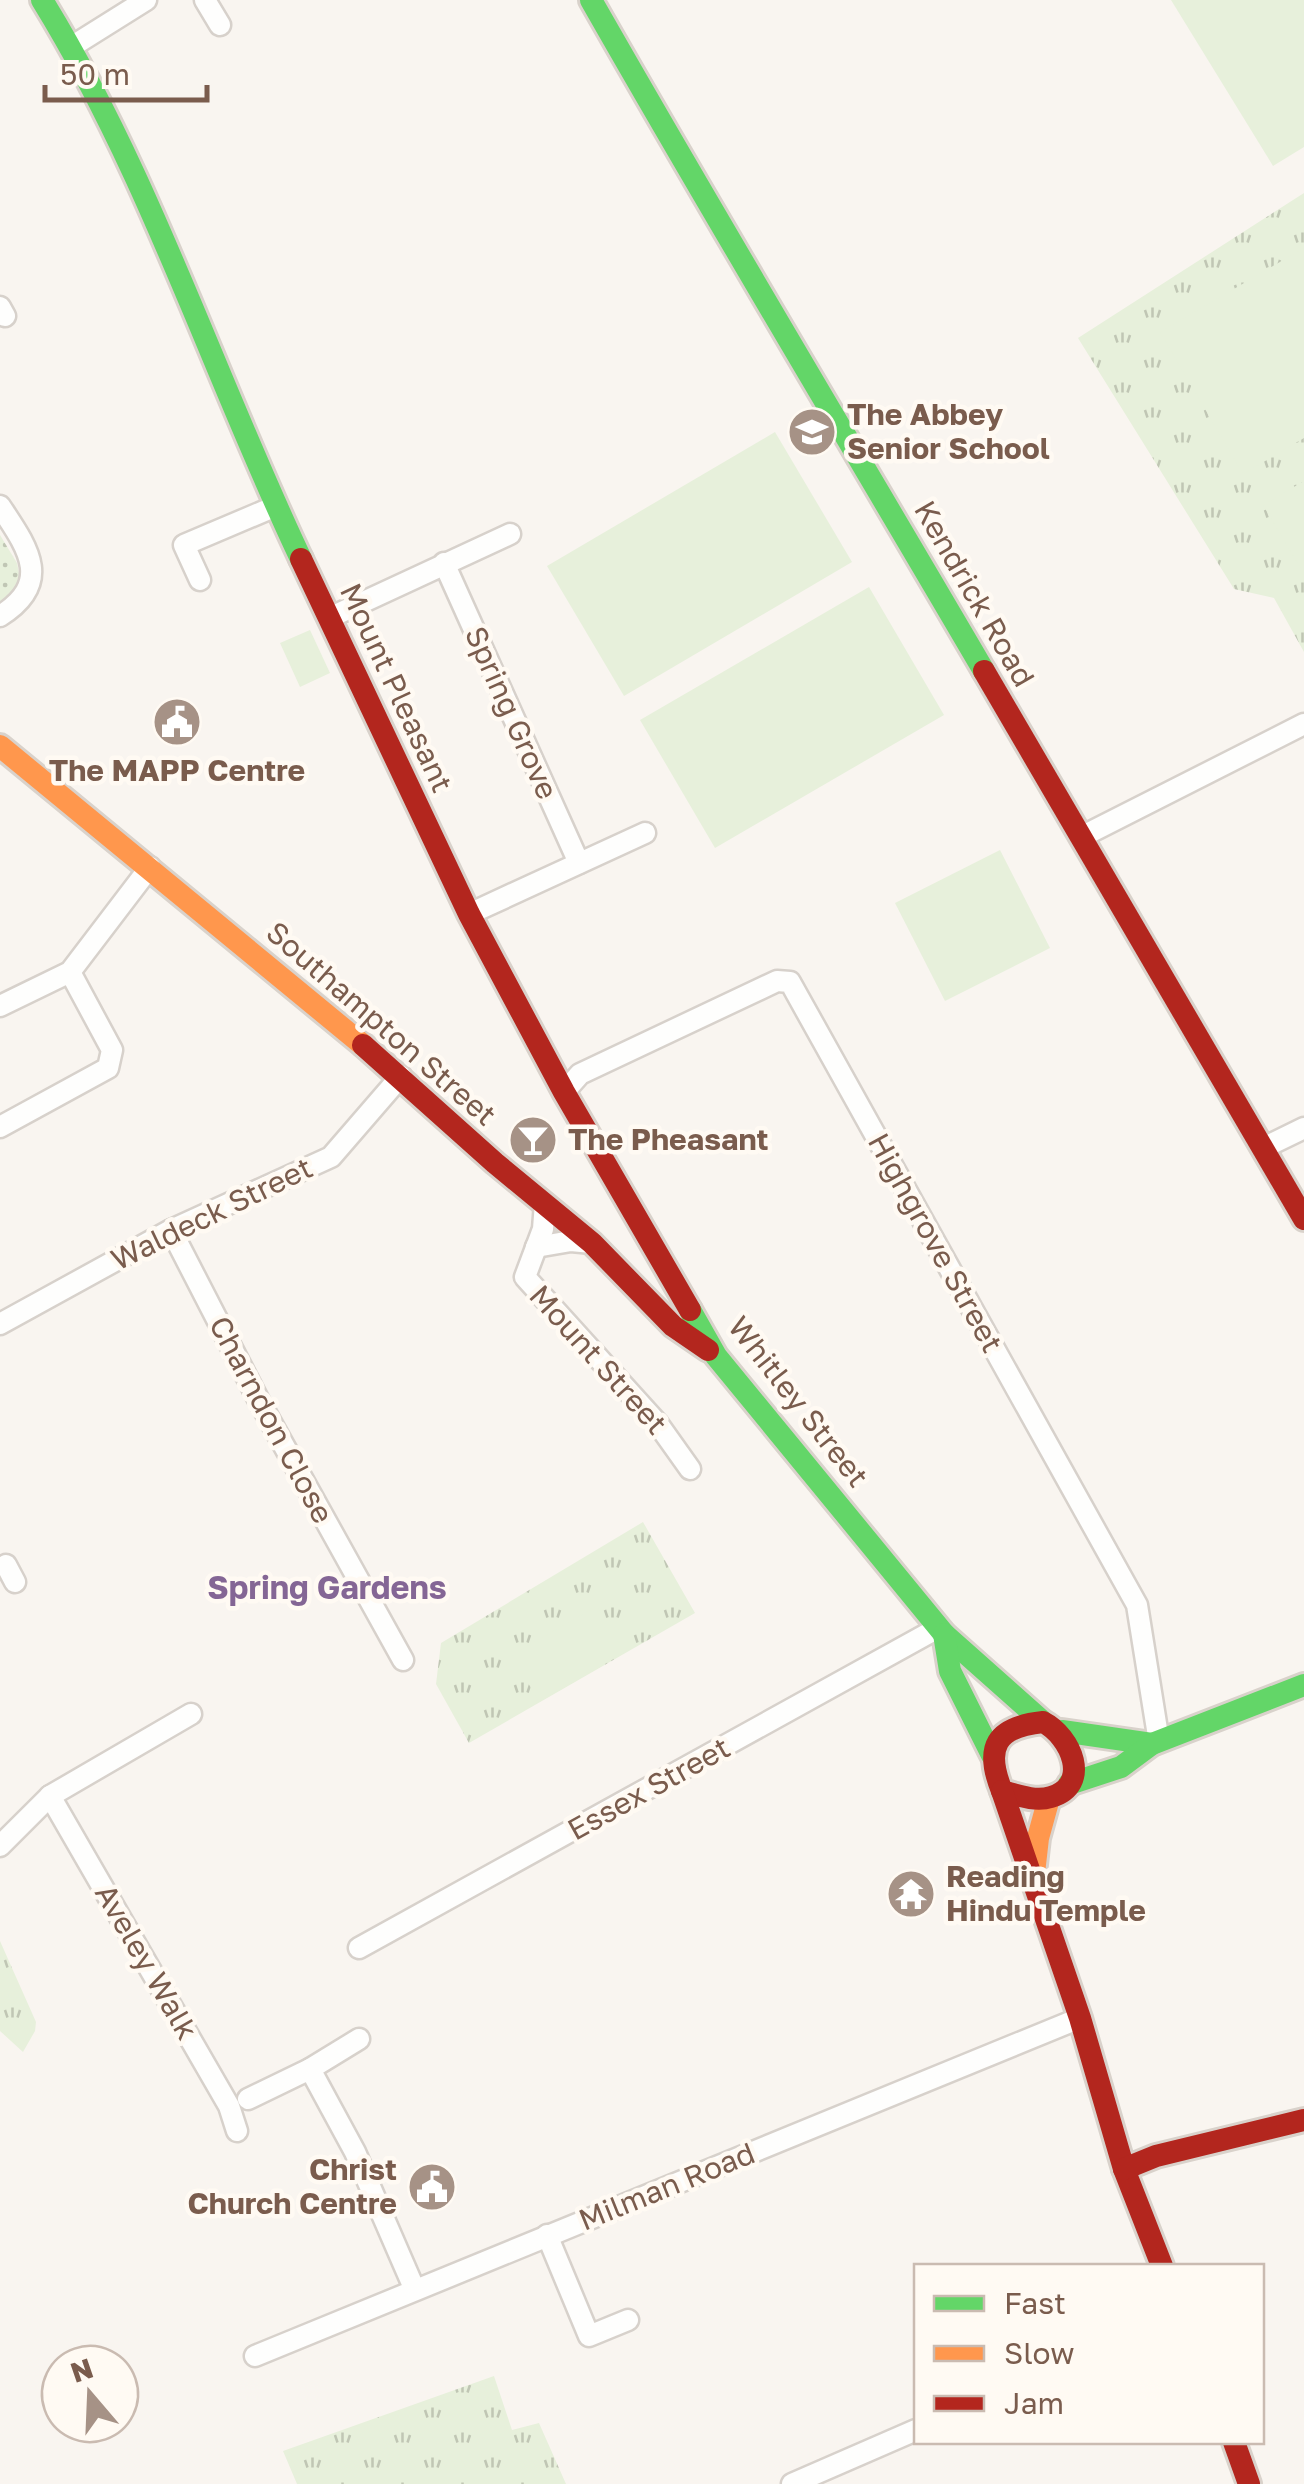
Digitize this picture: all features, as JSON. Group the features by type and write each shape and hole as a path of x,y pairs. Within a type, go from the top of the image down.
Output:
{"main road":[{"name":"Mount Pleasant","path":"42,0 72,47 138,183 276,506 469,914 564,1092"},
{"name":"Kendrick Road","path":"590,0 1304,1218"},
{"name":"Southampton Street","path":"0,746 401,1076 495,1163 592,1243 673,1326 716,1356"},
{"name":"Whitley Street","path":"564,1092 716,1356 941,1631 1053,1727"},
{"name":"Whitley Street","path":"941,1631 950,1671 992,1755"},
{"path":"1002,1791 1028,1798 1059,1791 1121,1767 1156,1743 1304,1685"},
{"path":"1156,1743 1021,1723 998,1739 992,1755 992,1772 1034,1878 1124,2168 1161,2264"},
{"path":"1034,1878 1038,1838 1059,1791 1074,1772 1073,1750 1053,1727"},
{"path":"1124,2168 1156,2156 1304,2120"},
{"path":"1235,2444 1249,2484"}],"street":[{"path":"72,47 146,0"},
{"path":"205,0 220,25"},
{"path":"0,506 28,548 32,578 18,605 0,616"},
{"path":"200,580 184,545 276,506"},
{"path":"330,617 510,534"},
{"name":"Spring Grove","path":"444,564 579,864"},
{"path":"1081,837 1304,724"},
{"path":"469,914 645,833"},
{"path":"0,1006 70,972 150,867"},
{"path":"0,1127 108,1068 112,1050 70,972"},
{"name":"Highgrove Street","path":"564,1092 580,1074 776,981 790,982 1137,1605 1156,1743"},
{"name":"Waldeck Street","path":"0,1324 171,1230 331,1156 401,1076"},
{"path":"1263,1148 1304,1128"},
{"name":"Mount Street","path":"545,1204 543,1229 525,1277 658,1424 690,1469"},
{"name":"Charndon Close","path":"171,1230 258,1399 403,1660"},
{"name":"Mount Street","path":"536,1247 592,1243"},
{"name":"Essex Street","path":"359,1948 941,1631"},
{"path":"0,1846 50,1796 191,1714"},
{"name":"Aveley Walk","path":"50,1796 229,2106 237,2131"},
{"name":"Milman Road","path":"255,2356 1080,2018"},
{"path":"248,2099 310,2069 359,2039"},
{"path":"310,2069 355,2152 414,2288"},
{"path":"547,2235 590,2336 628,2320"},
{"path":"792,2484 914,2431"}],"green space":[{"path":"1171,0 1304,0 1304,147 1273,166"},
{"path":"1304,193 1304,652 1274,598 1234,589 1078,338"},
{"path":"1304,248 1304,438 1243,474 1160,332"},
{"path":"775,432 852,562 624,696 547,566"},
{"path":"1304,481 1304,574 1263,505"},
{"path":"0,535 17,563 21,583 5,610 0,601"},
{"path":"869,587 944,715 715,848 640,720"},
{"path":"310,630 330,673 300,687 280,643"},
{"path":"1000,850 1050,948 945,1001 895,903"},
{"path":"643,1522 695,1613 469,1743 436,1684 441,1643"},
{"path":"597,1606 624,1653 539,1702 512,1655"},
{"path":"0,1941 36,2022 23,2052 0,2031"},
{"path":"494,2376 512,2430 539,2423 566,2484 297,2484 283,2451"}],"traffic: fast":[{"path":"42,0 116,135 301,559"},
{"path":"591,0 984,671"},
{"path":"690,1310 716,1356 944,1634 1043,1722"},
{"path":"944,1634 950,1671 992,1755"},
{"path":"1069,1784 1121,1767 1152,1744 1304,1685"},
{"path":"1062,1731 1152,1744"}],"traffic: slow":[{"path":"0,746 363,1045"},
{"path":"1034,1873 1049,1798"}],"traffic: jam":[{"path":"301,559 469,914 564,1092 690,1310"},
{"path":"984,671 1304,1219"},
{"path":"363,1045 592,1243 673,1326 708,1350"},
{"path":"1043,1722 1069,1749 1074,1772 1071,1782 1064,1791 1045,1798 1002,1791 994,1762 998,1742 1014,1729 1043,1722"},
{"path":"1002,1791 1080,2018 1124,2169 1161,2264"},
{"path":"1124,2169 1156,2156 1304,2120"},
{"path":"1235,2444 1249,2484"}],"place":[{"name":"The Abbey Senior School","path":"812,432"},
{"name":"The MAPP Centre","path":"177,722"},
{"name":"The Pheasant","path":"533,1140"},
{"name":"Reading Hindu Temple","path":"911,1894"},
{"name":"Christ Church Centre","path":"432,2187"}],"district":[{"name":"Spring Gardens","path":"327,1588"}]}
